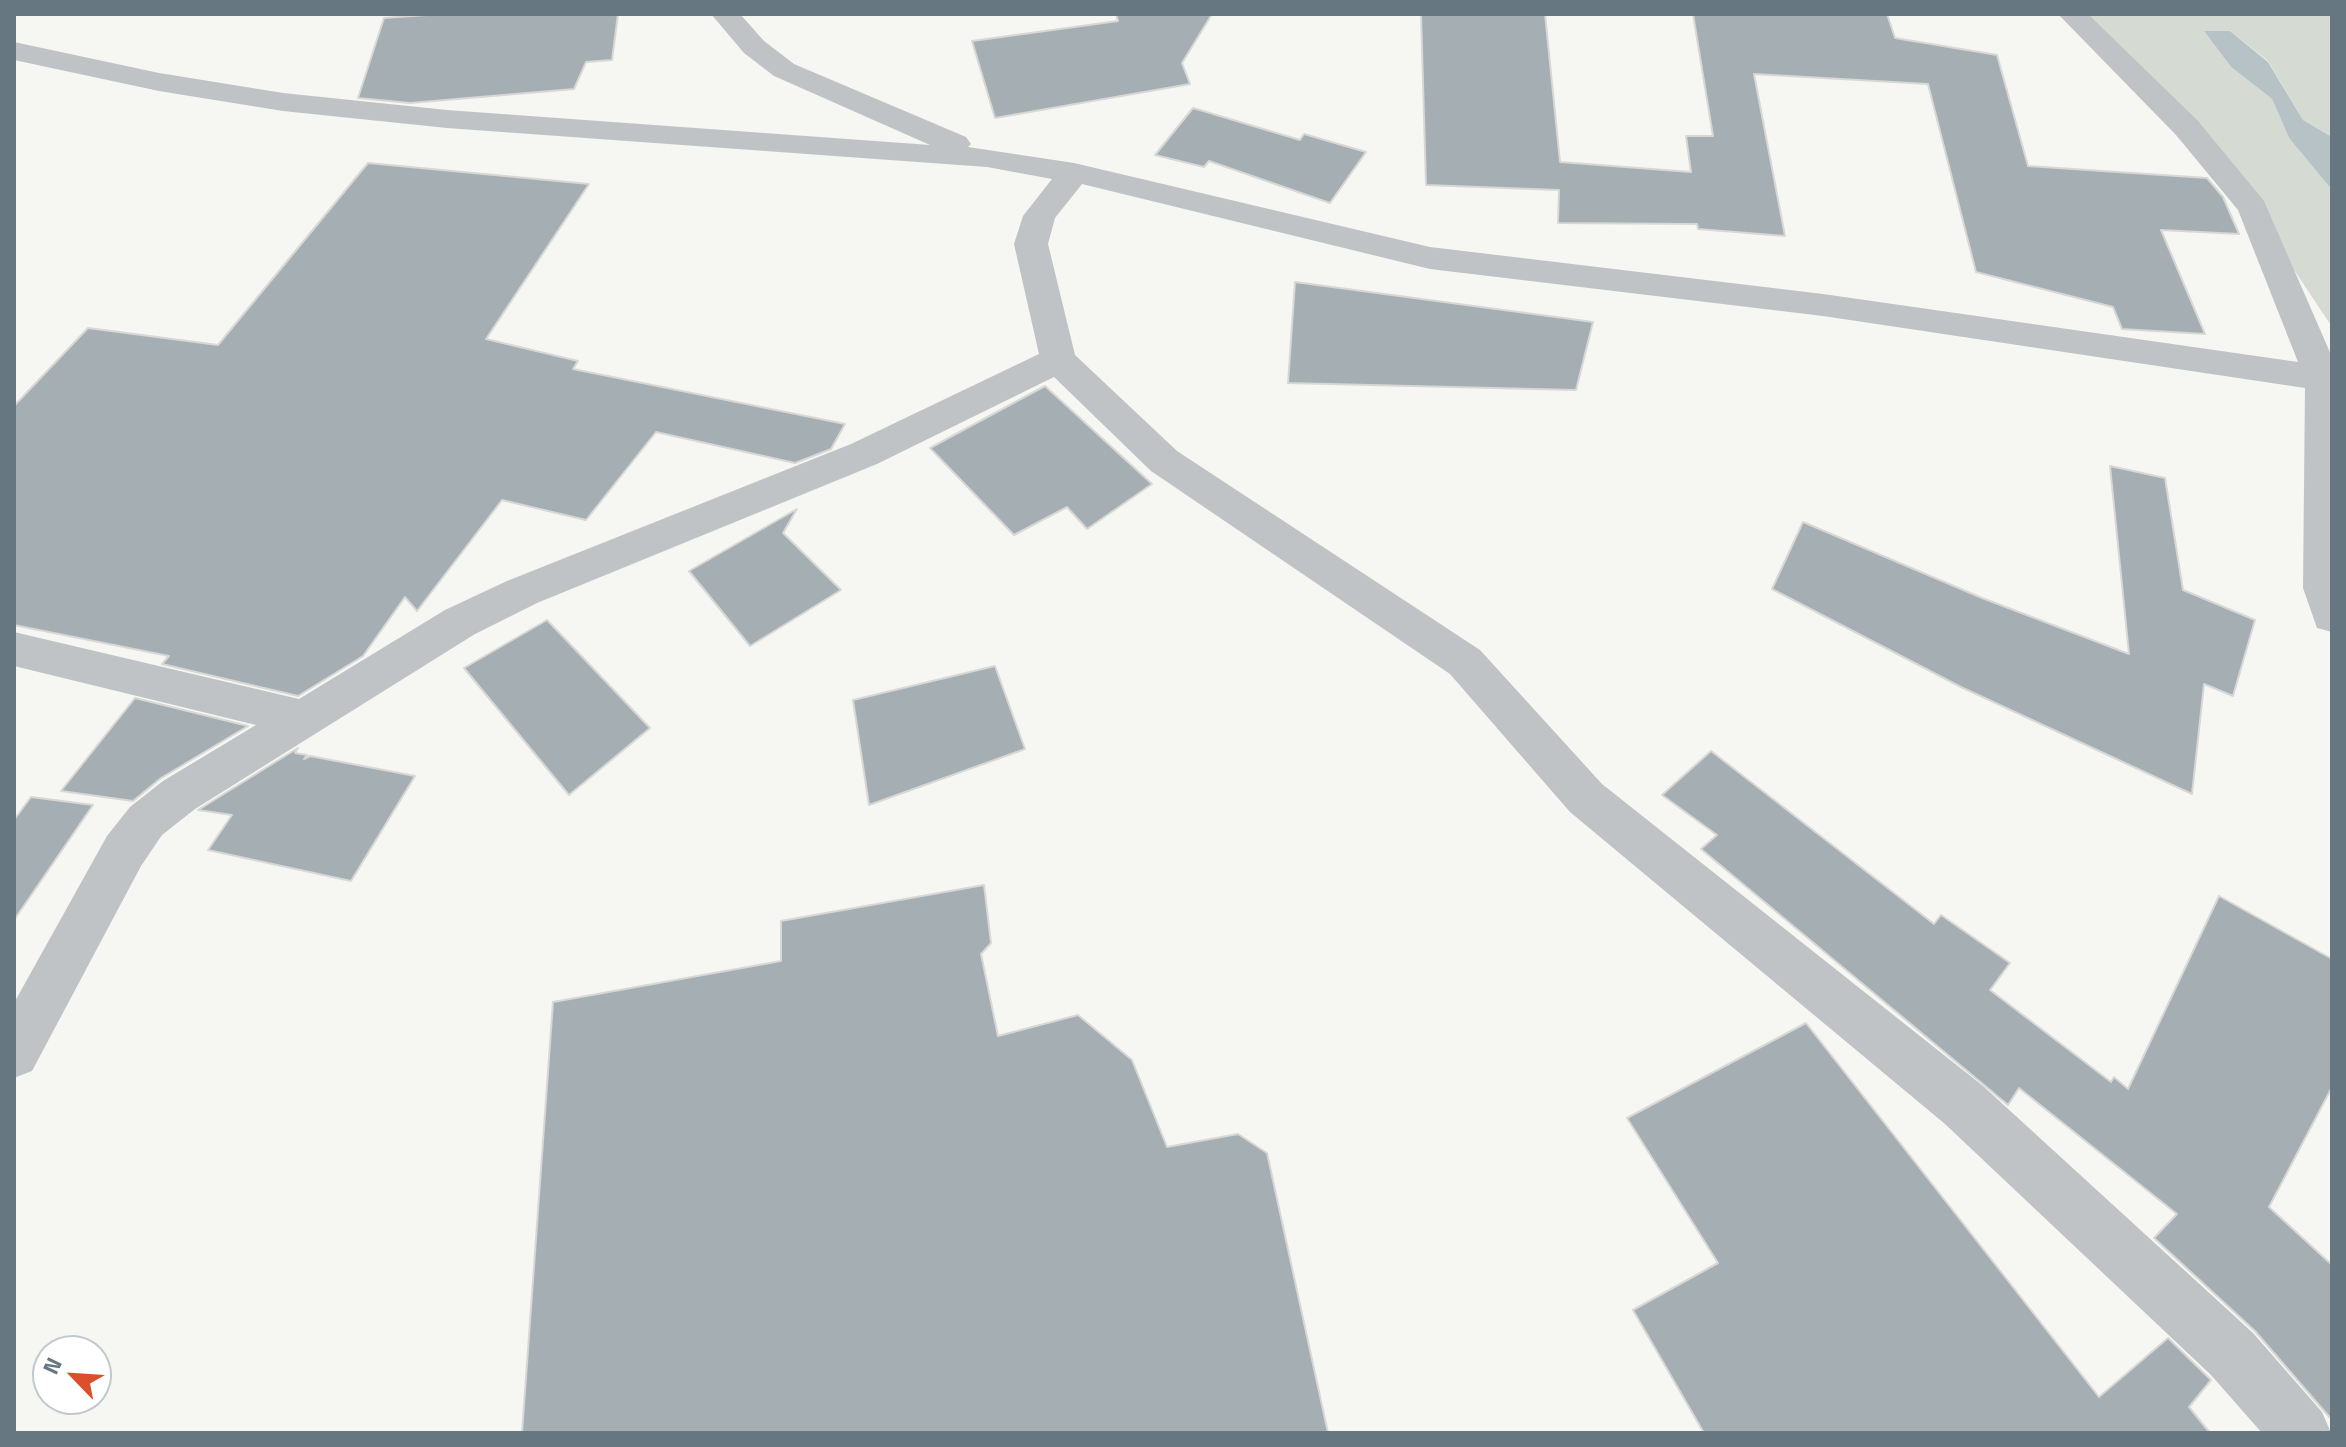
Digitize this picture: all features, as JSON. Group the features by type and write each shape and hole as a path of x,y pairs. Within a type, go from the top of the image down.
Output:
{"street":[{"path":"725,14 754,47 784,70 987,158"},
{"path":"2072,14 2187,128 2253,208 2328,379 2323,588 2332,616"},
{"path":"14,51 159,82 283,102 462,121 987,158 1074,173 1430,258 1823,305 2328,379"},
{"path":"1074,173 1039,216 1031,244 1058,360 1164,461 1465,662 1586,798 1964,1105 2232,1354 2301,1433"},
{"path":"14,1053 124,851 146,821 179,795 460,622 522,592 810,478 1058,360"},
{"path":"14,649 303,718"}],"shaded area":[{"path":"2072,14 2332,14 2332,137 2303,120 2268,61 2230,31 2204,31 2231,67 2272,99 2289,138 2332,190 2332,327 2253,208"},
{"path":"2204,31 2230,31 2268,62 2303,120 2332,137 2332,190 2289,138 2272,99 2231,67"}],"building":[{"path":"441,14 618,14 612,60 586,62 574,89 410,103 358,98 384,18"},
{"path":"1116,14 1212,14 1182,63 1190,84 995,118 972,41 1118,21"},
{"path":"1421,14 1545,14 1560,162 1691,172 1686,136 1713,136 1693,14 1887,14 1895,38 1997,55 2028,166 2207,178 2223,197 2239,234 2161,230 2205,334 2122,329 2113,307 1976,272 1928,84 1754,74 1785,236 1698,229 1697,224 1558,223 1559,190 1426,185"},
{"path":"1193,108 1300,140 1304,134 1366,152 1330,203 1209,161 1204,167 1155,155"},
{"path":"368,163 589,184 486,339 578,361 573,369 845,424 831,449 795,463 656,432 586,520 502,500 417,611 405,597 363,656 298,696 162,664 169,656 14,625 14,406 88,328 218,345"},
{"path":"1295,282 1593,322 1576,390 1288,383"},
{"path":"1045,386 1152,484 1087,529 1067,507 1014,535 930,448"},
{"path":"2110,466 2165,478 2183,590 2255,620 2233,696 2204,684 2192,794 1961,687 1772,589 1803,522 1982,598 2129,654"},
{"path":"797,509 783,533 841,590 750,646 689,571"},
{"path":"547,620 650,728 569,795 464,668"},
{"path":"995,666 1025,749 869,805 853,700"},
{"path":"135,698 248,726 161,778 133,801 61,791"},
{"path":"298,748 295,753 307,755 304,759 310,756 415,776 351,881 208,850 232,815 198,810"},
{"path":"1711,751 1934,924 1941,915 2010,963 1990,990 2111,1082 2114,1077 2128,1089 2219,896 2332,959 2332,1087 2269,1207 2332,1265 2332,1420 2255,1331 2154,1238 2177,1214 2019,1088 2008,1105 1701,849 1717,835 1662,795"},
{"path":"31,797 93,805 14,920 14,820"},
{"path":"984,885 991,943 981,954 998,1036 1078,1015 1132,1060 1167,1147 1238,1134 1267,1153 1328,1433 522,1433 553,1002 781,961 781,921"},
{"path":"1806,1023 2099,1397 2168,1338 2211,1380 2189,1407 2210,1433 1704,1433 1633,1310 1718,1263 1627,1118"}]}
